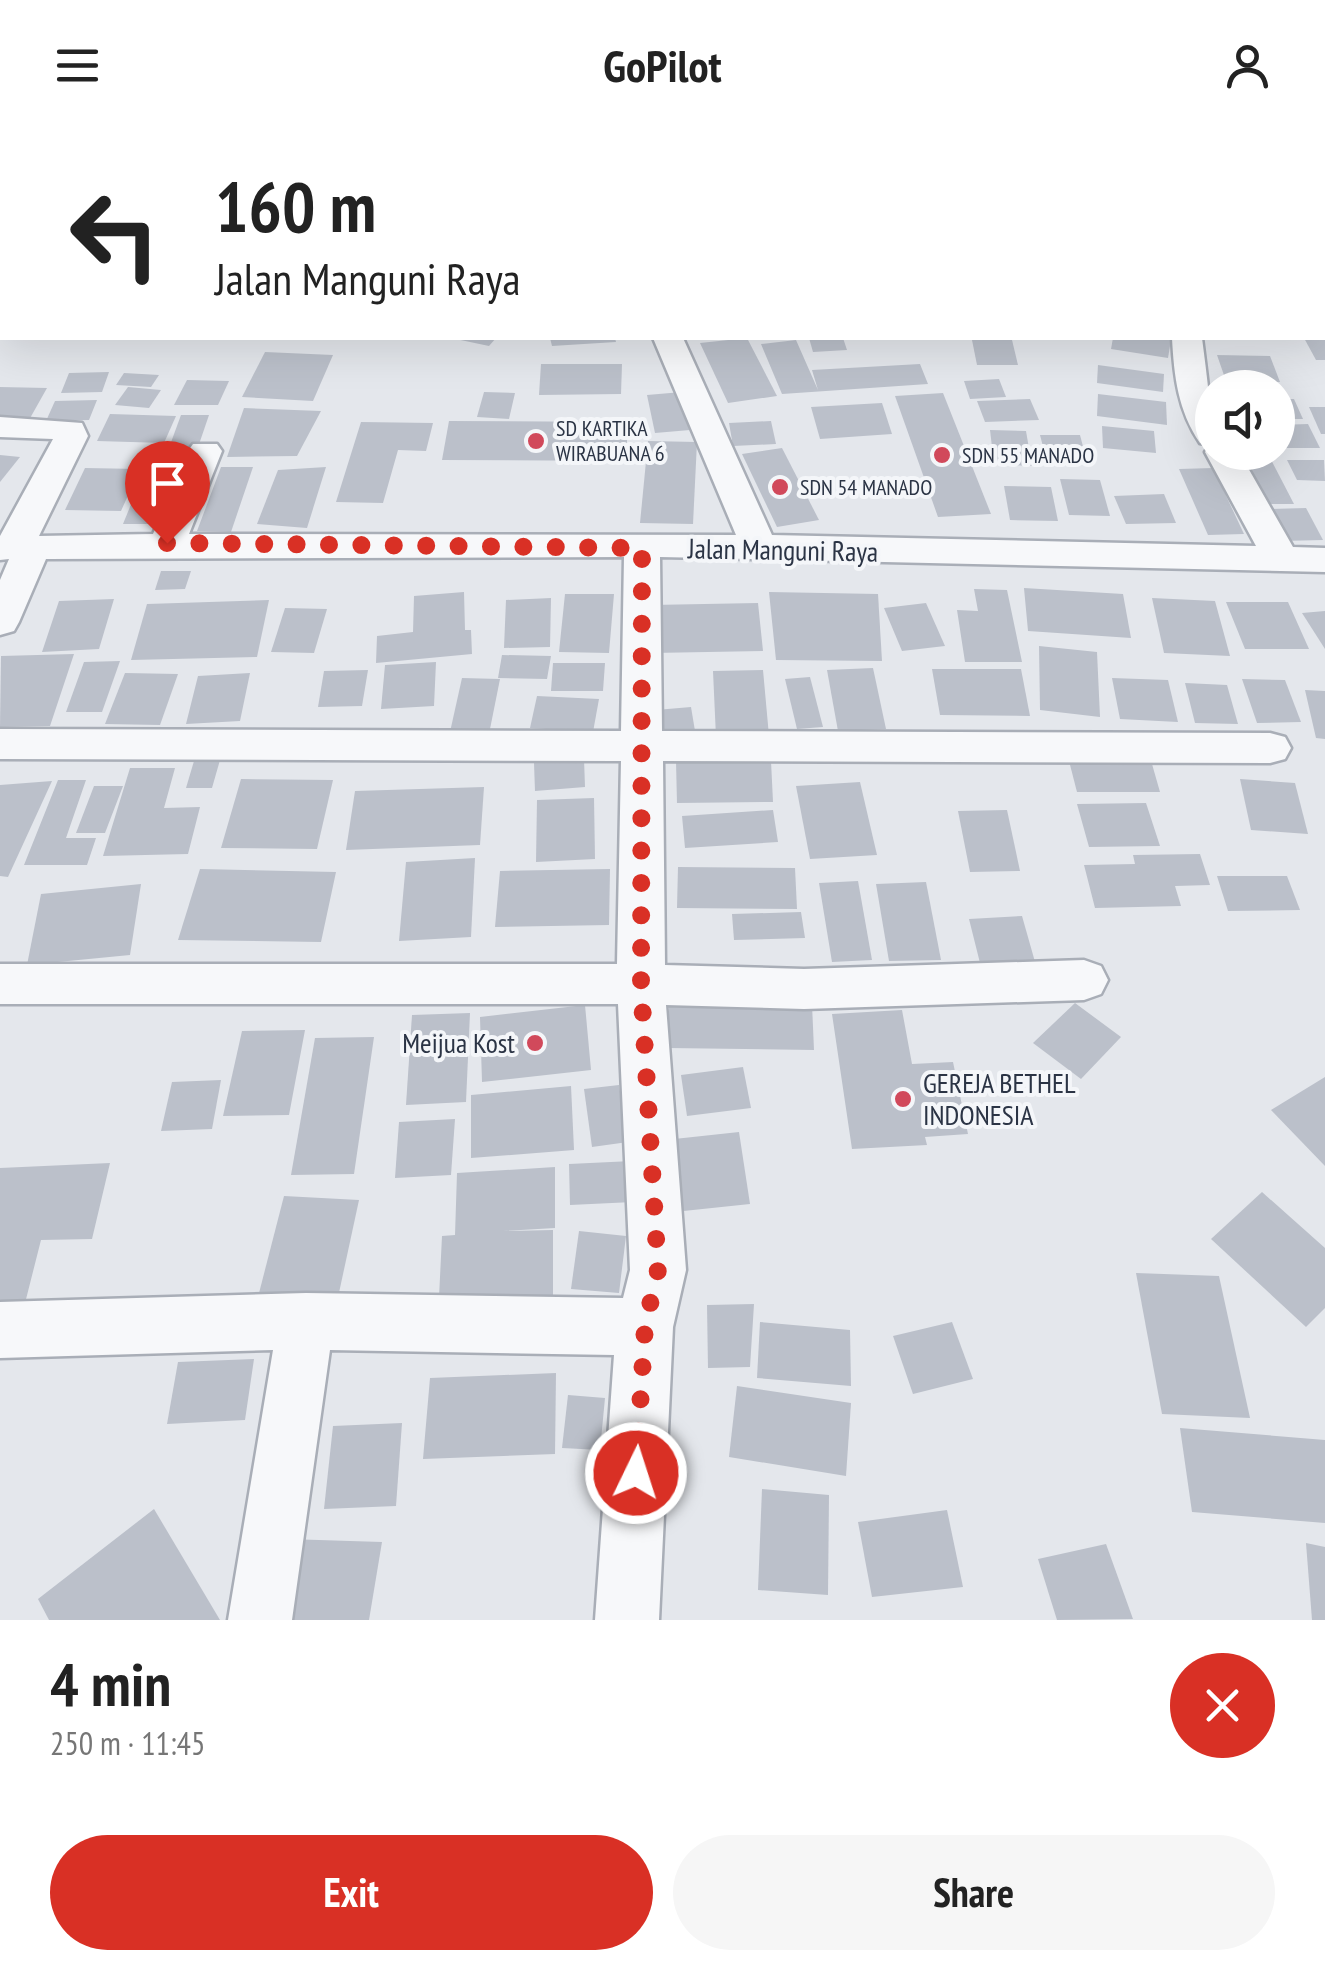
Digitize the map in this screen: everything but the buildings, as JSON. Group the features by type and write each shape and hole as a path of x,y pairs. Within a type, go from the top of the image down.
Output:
{"street":[{"path":"669,340 760,549"},
{"path":"1187,340 1195,396"},
{"path":"0,427 70,430 16,547 0,622"},
{"path":"167,543 205,451"},
{"path":"1232,470 1281,558"},
{"name":"Jalan Manguni Raya","path":"16,547 167,543 1325,560"},
{"path":"627,1620 645,1326 658,1270 641,984 642,548"},
{"path":"0,744 1270,748"},
{"path":"0,984 641,984 804,989 1084,980"},
{"path":"0,1330 306,1320 645,1326"},
{"path":"260,1620 306,1320"}],"place":[{"name":"SD KARTIKA WIRABUANA 6","path":"536,441"},
{"name":"SDN 55 MANADO","path":"942,455"},
{"name":"SDN 54 MANADO","path":"780,487"},
{"name":"Meijua Kost","path":"535,1043"},
{"name":"GEREJA BETHEL INDONESIA","path":"903,1099"}],"route":[{"path":"167,543 642,548 641,984 658,1270 645,1326 636,1473"}]}
